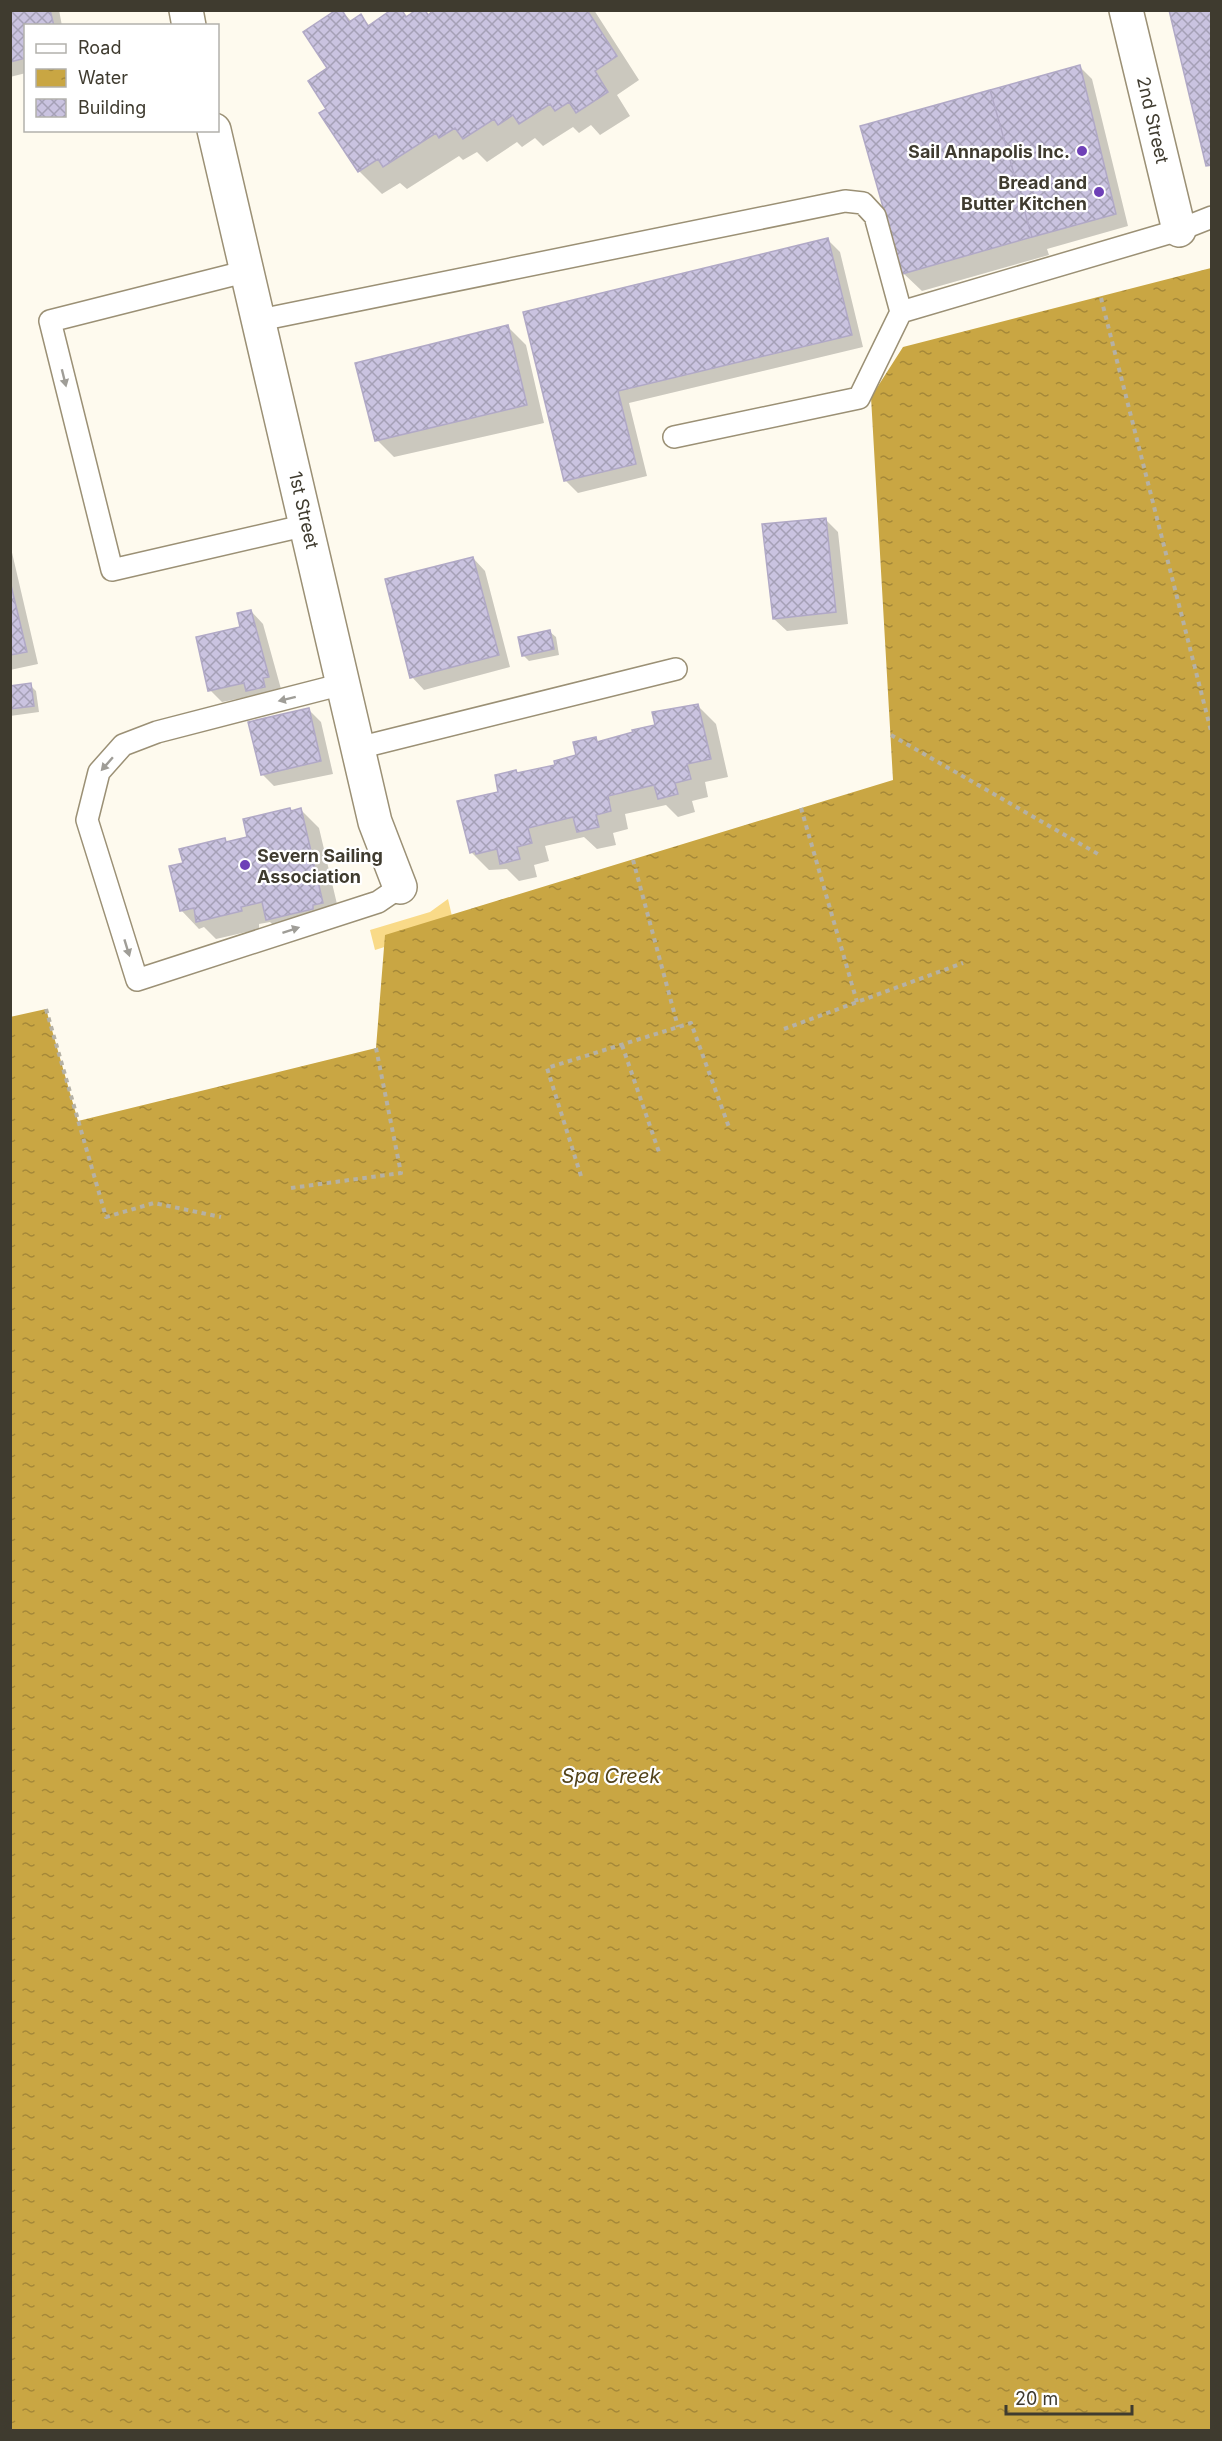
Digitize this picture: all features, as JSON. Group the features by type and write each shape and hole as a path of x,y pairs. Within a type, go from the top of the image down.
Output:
{"street":[{"name":"2nd Street","path":"1126,10 1179,231"},
{"name":"1st Street","path":"214,132 375,822 400,887"}],"lane":[{"path":"260,320 845,201 863,203 875,216 901,312 859,398 674,437"},
{"path":"901,312 1179,231 1212,217"},
{"path":"248,270 50,321 112,570 307,525"},
{"path":"358,748 676,669"},
{"path":"343,684 157,732 123,745 99,772 87,820 137,980 378,902 400,887"}],"path":[{"path":"1101,298 1212,735"},
{"path":"891,735 1098,854"},
{"path":"801,808 857,1002"},
{"path":"633,860 678,1027"},
{"path":"784,1029 963,963"},
{"path":"46,1009 106,1217 154,1203 221,1217"},
{"path":"581,1176 547,1068 678,1027 691,1023 730,1130"},
{"path":"622,1045 660,1155"},
{"path":"291,1188 401,1173 376,1048"}],"shaded area":[{"path":"448,899 454,925 375,950 370,930 430,912"}],"water":[{"name":"Spa Creek","path":"1211,268 1211,2430 11,2430 10,1017 46,1009 78,1121 376,1048 385,935 893,780 871,397 903,347"}],"building":[{"path":"10,10 50,10 54,24 24,24 24,58 10,62"},
{"path":"336,10 342,10 349,22 361,14 368,26 391,10 402,10 406,17 416,10 425,10 428,15 434,10 587,10 617,56 595,71 608,92 576,113 569,102 555,111 550,104 519,124 513,115 498,125 494,119 463,139 455,128 439,138 436,133 383,167 378,159 358,172 319,113 326,109 308,81 327,68 303,32"},
{"path":"1169,10 1212,10 1212,165 1206,166"},
{"path":"1080,65 1116,214 1032,237 990,90"},
{"path":"990,90 1032,237 902,274 860,126"},
{"path":"828,238 852,335 618,391 636,464 564,481 523,312"},
{"path":"508,325 527,405 375,441 355,363"},
{"path":"826,518 836,612 773,619 762,524"},
{"path":"473,557 499,655 410,678 385,579"},
{"path":"10,581 27,652 10,655"},
{"path":"251,610 269,677 263,678 265,687 246,691 244,683 208,691 196,637 240,627 237,613"},
{"path":"550,630 554,649 522,656 518,637"},
{"path":"31,683 34,706 10,709 10,686"},
{"path":"698,704 711,759 687,764 691,779 675,783 678,794 658,799 654,785 608,796 611,811 596,815 599,827 577,832 573,817 528,828 532,843 517,847 520,859 500,864 497,849 476,854 475,851 470,853 457,801 498,792 495,775 555,765 554,761 576,755 573,742 596,737 597,742 633,732 632,730 655,725 652,712"},
{"path":"309,708 321,761 261,775 248,722"},
{"name":"Severn Sailing Association","path":"290,808 291,811 301,808 323,903 313,905 313,909 266,920 262,902 241,907 242,911 196,922 194,908 180,911 169,866 183,863 179,849 225,838 226,842 247,837 243,819"}],"place":[{"name":"Sail Annapolis Inc.","path":"1082,151"},
{"name":"Bread and Butter Kitchen","path":"1099,192"},
{"name":"Severn Sailing Association","path":"245,865"}]}
